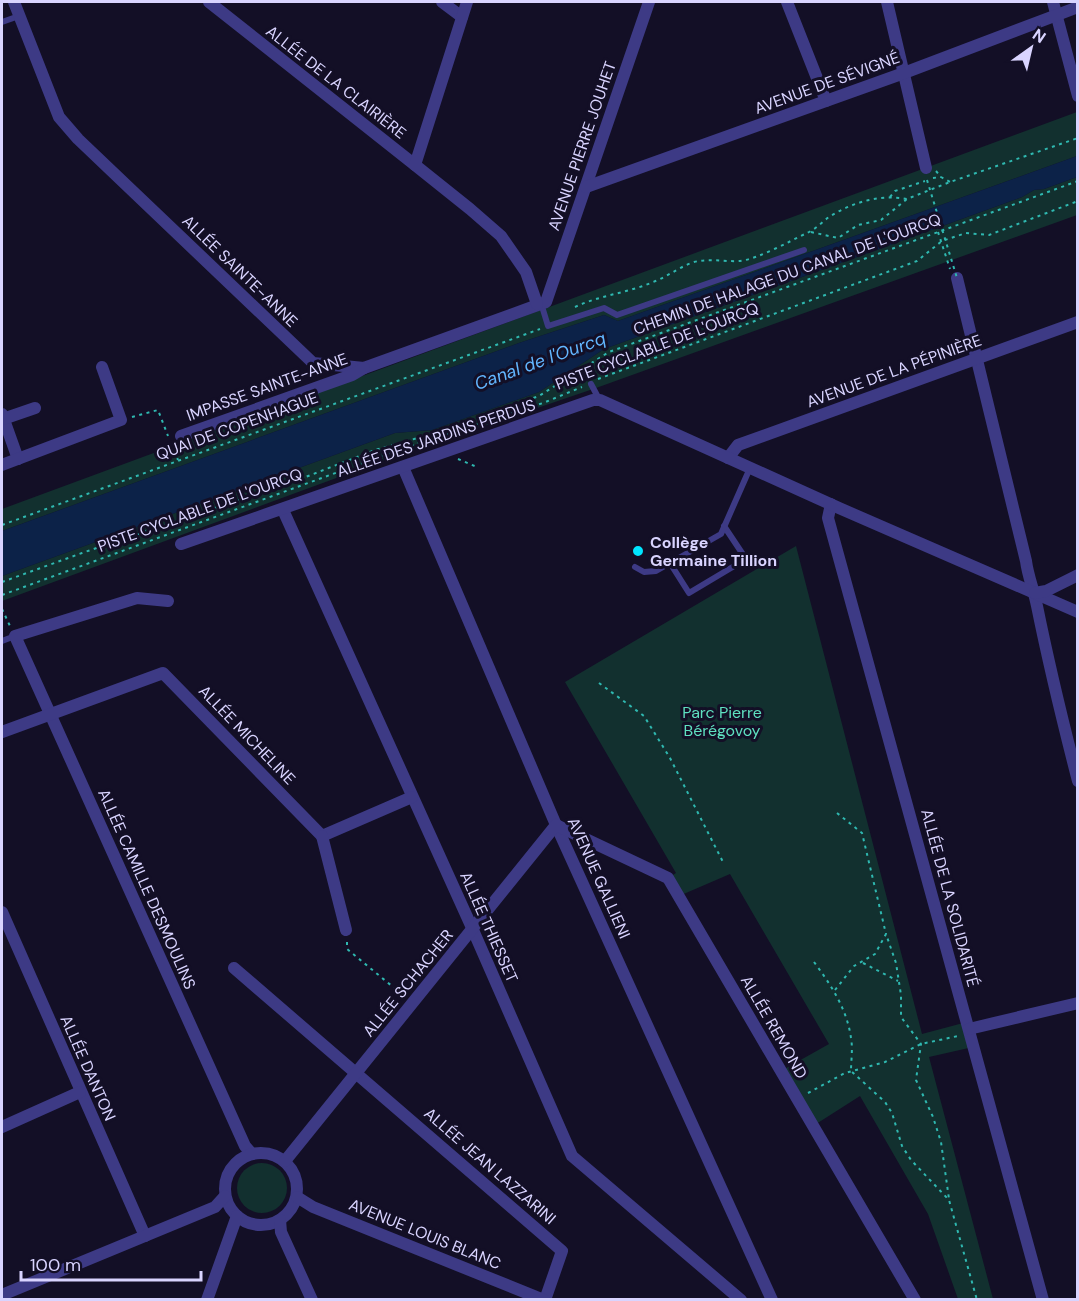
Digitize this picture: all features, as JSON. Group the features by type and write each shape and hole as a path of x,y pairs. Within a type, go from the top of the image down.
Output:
{"street":[{"name":"ALLÉE SAINTE-ANNE","path":"14,2 59,117 78,139 313,363 364,368 541,303"},
{"name":"ALLÉE DE LA CLAIRIÈRE","path":"209,2 501,236 526,272 541,303"},
{"path":"442,2 462,17"},
{"path":"415,165 467,2"},
{"name":"AVENUE PIERRE JOUHET","path":"541,303 586,188 650,2"},
{"path":"787,2 826,101"},
{"path":"887,2 927,176"},
{"path":"1053,2 1077,96"},
{"name":"AVENUE DE SÉVIGNÉ","path":"586,188 904,73 1077,7"},
{"path":"957,278 1028,576 1035,593 1042,634 1077,781"},
{"name":"AVENUE DE LA PÉPINIÈRE","path":"728,458 738,445 1077,322"},
{"path":"2,465 121,420 102,368"},
{"name":"IMPASSE SAINTE-ANNE","path":"181,436 352,375 364,368"},
{"name":"ALLÉE DES JARDINS PERDUS","path":"181,544 592,400 600,400"},
{"path":"600,400 1077,612"},
{"path":"18,459 2,417 35,408"},
{"name":"AVENUE GALLIENI","path":"403,467 556,825 772,1299"},
{"name":"ALLÉE DE LA SOLIDARITÉ","path":"831,504 828,518 1043,1299"},
{"name":"ALLÉE THIESSET","path":"283,510 473,930 572,1156 741,1299"},
{"path":"1007,581 1014,580 1027,567"},
{"path":"1035,593 1046,591 1077,575"},
{"path":"15,636 137,598 168,601"},
{"name":"ALLÉE CAMILLE DESMOULINS","path":"15,636 240,1135 252,1154"},
{"name":"ALLÉE MICHELINE","path":"51,714 163,673 321,836"},
{"path":"2,732 51,714"},
{"path":"346,930 321,836 412,797"},
{"name":"ALLÉE SCHACHER","path":"285,1161 556,825"},
{"name":"ALLÉE REMOND","path":"556,825 668,878 915,1299"},
{"name":"ALLÉE DANTON","path":"2,912 145,1236"},
{"path":"234,969 356,1073"},
{"path":"969,1032 1077,1003"},
{"name":"ALLÉE JEAN LAZZARINI","path":"356,1073 562,1251 544,1299"},
{"path":"2,1127 80,1092"},
{"path":"267,1153 285,1161 296,1177 297,1197 293,1206 280,1220 269,1224 258,1225 246,1222 237,1216 225,1196 227,1175 233,1165 252,1154 267,1153"},
{"path":"2,1295 215,1207 225,1196"},
{"name":"AVENUE LOUIS BLANC","path":"297,1197 313,1207 544,1299"},
{"path":"207,1299 237,1216"},
{"path":"280,1220 281,1232 312,1299"}],"lane":[{"path":"2,22 19,16"},
{"path":"541,303 548,326 604,308 617,315 804,250"},
{"path":"591,384 600,400"},
{"path":"635,567 644,572 656,571 721,534 750,468"},
{"path":"670,563 689,593 746,559 724,526"},
{"path":"2,641 15,636"}],"path":[{"path":"811,232 838,238 858,225 881,220 908,199 1077,138"},
{"path":"927,176 957,278"},
{"path":"890,197 895,191 927,176 941,177 950,182"},
{"name":"CHEMIN DE HALAGE DU CANAL DE L'OURCQ","path":"2,582 82,552 303,478 375,450 432,434 539,396 609,352 1077,181"},
{"path":"600,297 645,286 694,262 741,261 811,232 829,217 850,206 880,196 908,199"},
{"name":"PISTE CYCLABLE DE L'OURCQ","path":"2,595 401,449 543,403 611,374 918,261 942,241 966,233 989,235 1077,201"},
{"path":"938,232 951,272 957,278"},
{"name":"QUAI DE COPENHAGUE","path":"2,525 481,351"},
{"path":"121,420 158,410 178,460"},
{"path":"2,609 15,636"},
{"path":"599,682 644,716 670,758 724,864"},
{"path":"837,813 862,833 886,934 896,963 902,996 901,1017 921,1044 916,1080 933,1116 941,1142 949,1200 977,1299"},
{"path":"346,930 347,949 413,1004"},
{"path":"834,990 854,966 863,963 875,954 886,934"},
{"path":"814,962 834,990 845,1014 852,1039 851,1071 885,1102 892,1113 906,1153 949,1200"},
{"path":"863,963 898,981"},
{"path":"797,1098 845,1073 885,1062 921,1044 969,1032"}],"green space":[{"path":"1077,112 1077,156 618,321 604,315 519,343 2,531 2,509"},
{"path":"1077,177 1077,215 596,388 399,455 2,601 2,576 395,433 432,430 539,392 604,349 1022,197 1034,190 1044,189"},
{"name":"Parc Pierre Bérégovoy","path":"796,546 922,1034 967,1022 973,1047 929,1057 993,1299 958,1299 928,1214 860,1096 813,1126 781,1071 829,1044 730,874 679,896 668,878 676,873 565,682"},
{"path":"257,1163 267,1163 280,1170 287,1183 287,1193 280,1206 267,1213 257,1213 248,1209 241,1202 237,1193 237,1183 241,1174 248,1167"}],"water":[{"name":"Canal de l'Ourcq","path":"1077,156 1077,177 1044,189 1034,190 1022,197 604,349 539,392 432,430 395,433 2,576 2,531 519,343 604,315 618,321"}],"place":[{"name":"Collège Germaine Tillion","path":"638,551"}]}
